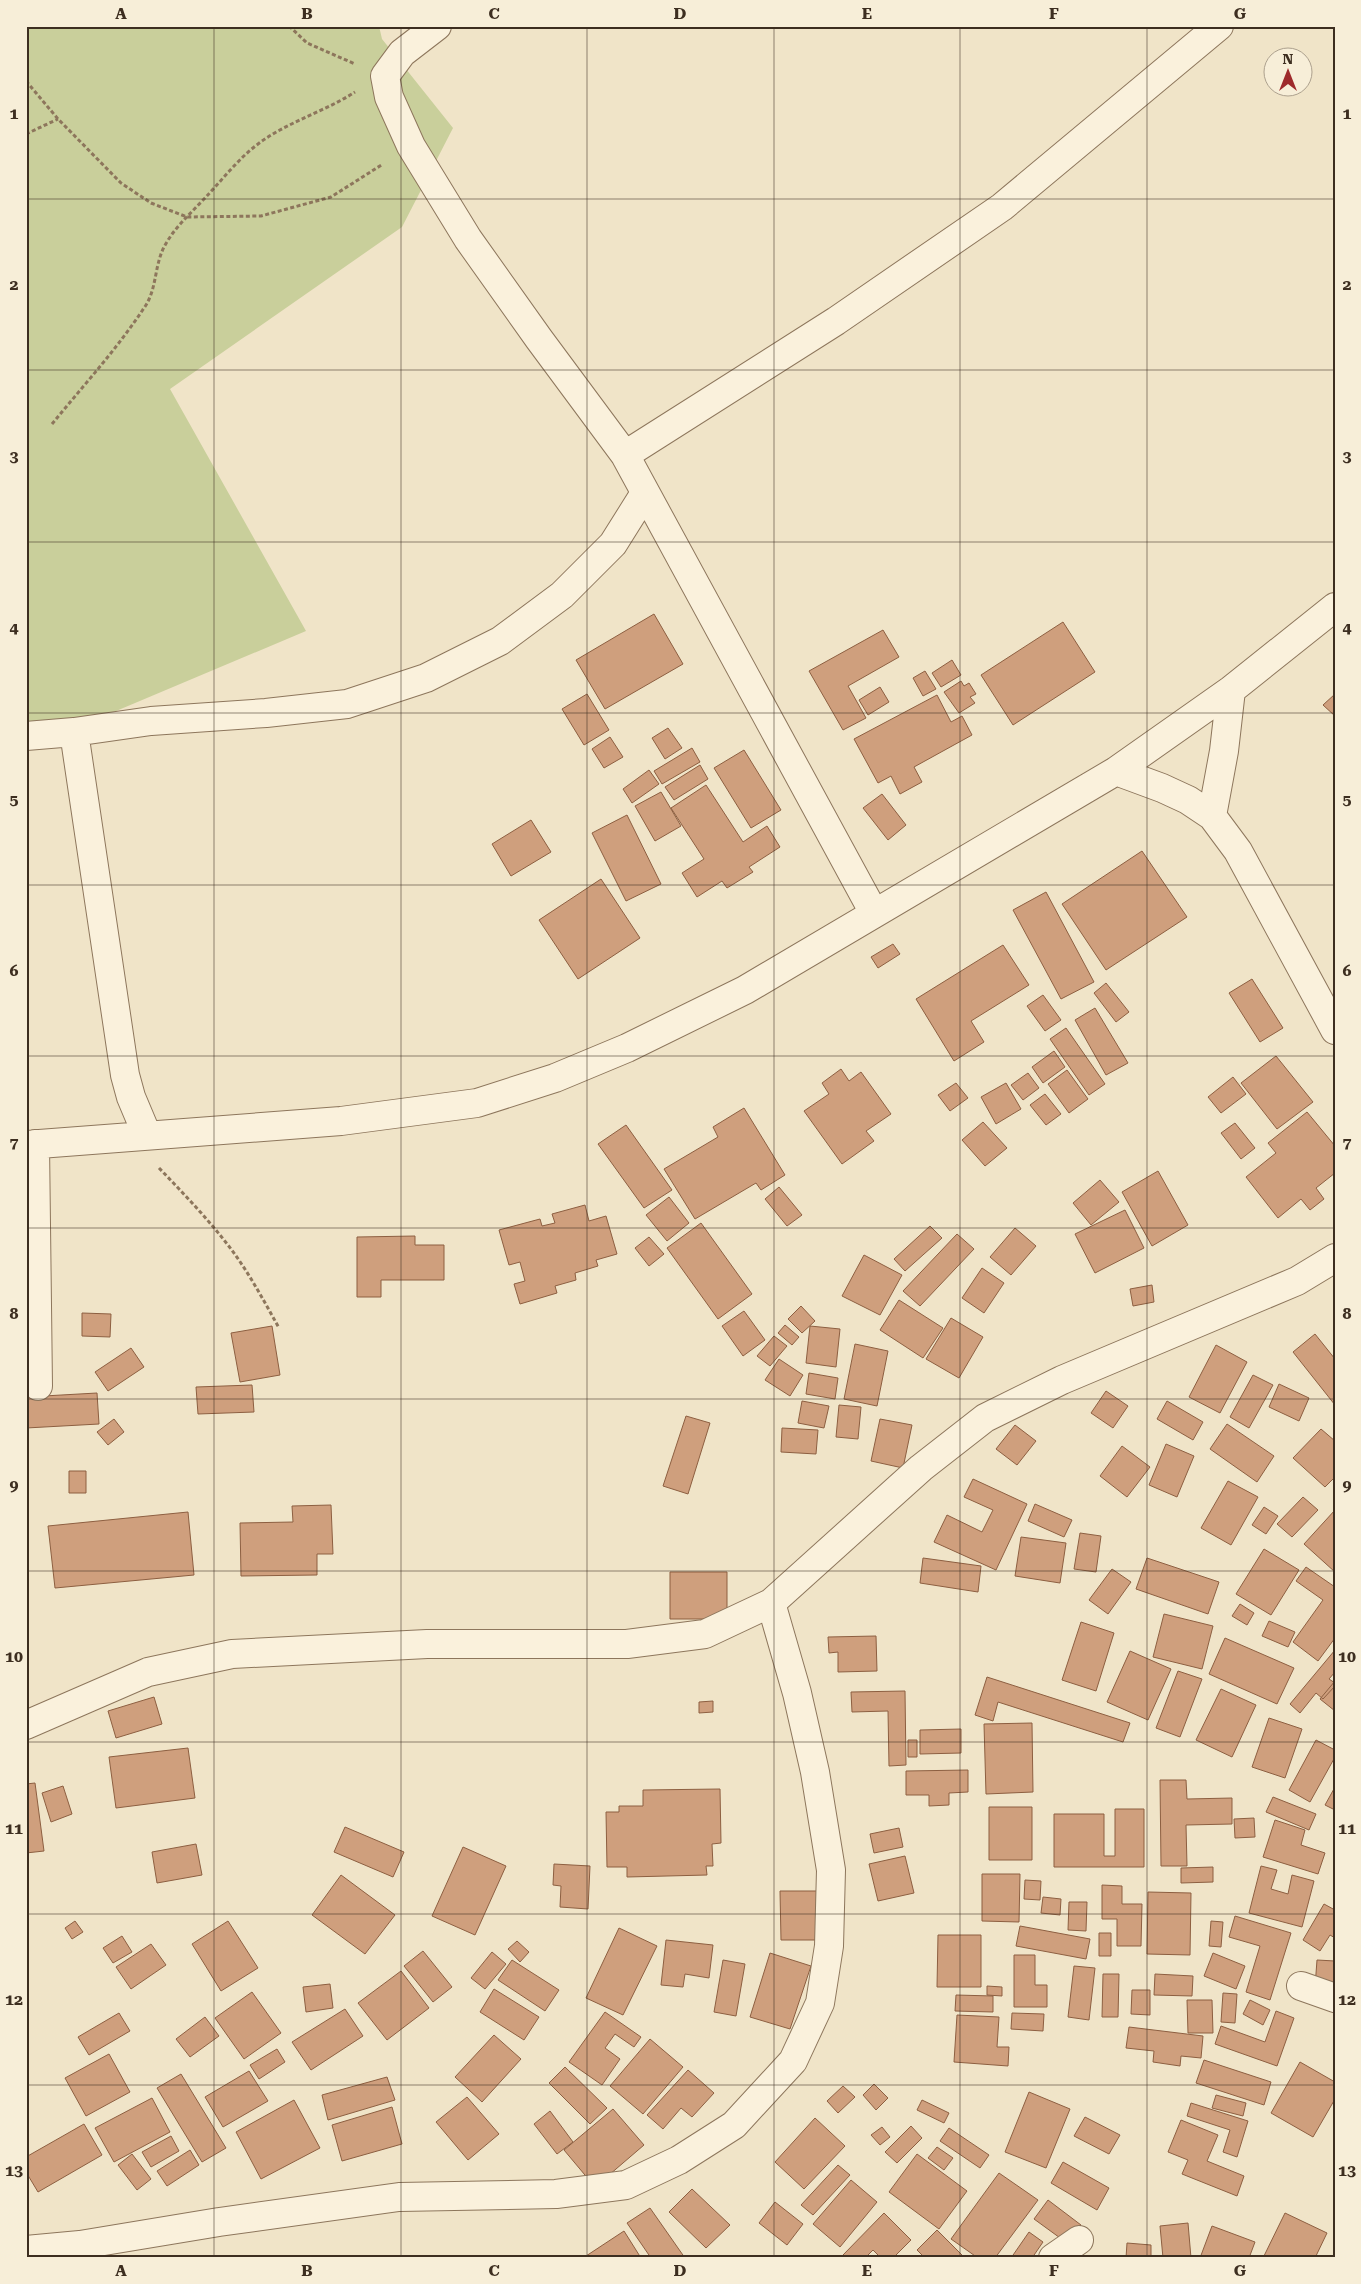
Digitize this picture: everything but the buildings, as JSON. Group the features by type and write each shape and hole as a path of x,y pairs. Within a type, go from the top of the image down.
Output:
{"street":[{"path":"437,26 402,52 379,74 411,146 468,239 625,455 874,913"},
{"path":"625,455 836,322 1002,206 1218,26"},
{"path":"26,736 74,732 151,721 266,713 347,704 426,678 500,641 562,595 613,544 645,493"},
{"path":"38,1386 30,1145 341,1121 477,1103 555,1078 627,1048 745,990 1116,771 1231,690 1335,607"},
{"path":"1212,816 1224,751 1231,690"},
{"path":"74,732 125,1075 138,1136"},
{"path":"1116,771 1188,800 1212,816 1238,851 1335,1030"},
{"path":"26,1725 148,1672 232,1654 427,1644 627,1644 705,1634 771,1603 921,1468 985,1418 1062,1380 1297,1281 1335,1258"},
{"path":"26,2250 80,2245 219,2222 399,2197 556,2194 626,2185 679,2160 734,2126 793,2061 820,2003 829,1946 831,1870 815,1772 797,1693 771,1603"},
{"path":"1301,1986 1335,1998"},
{"path":"1053,2258 1079,2240"}],"path":[{"path":"289,26 307,43 379,74"},
{"path":"52,424 130,329 146,306 155,284 159,261 173,232 233,167 258,144 284,128 342,100 379,74"},
{"path":"26,81 58,119 121,183 151,203 187,217 261,216 331,197 411,146"},
{"path":"26,134 58,119"},
{"path":"138,1136 230,1248 252,1279 279,1328"}],"green space":[{"path":"26,26 379,26 382,39 453,128 402,227 170,389 306,631 26,749"}]}
